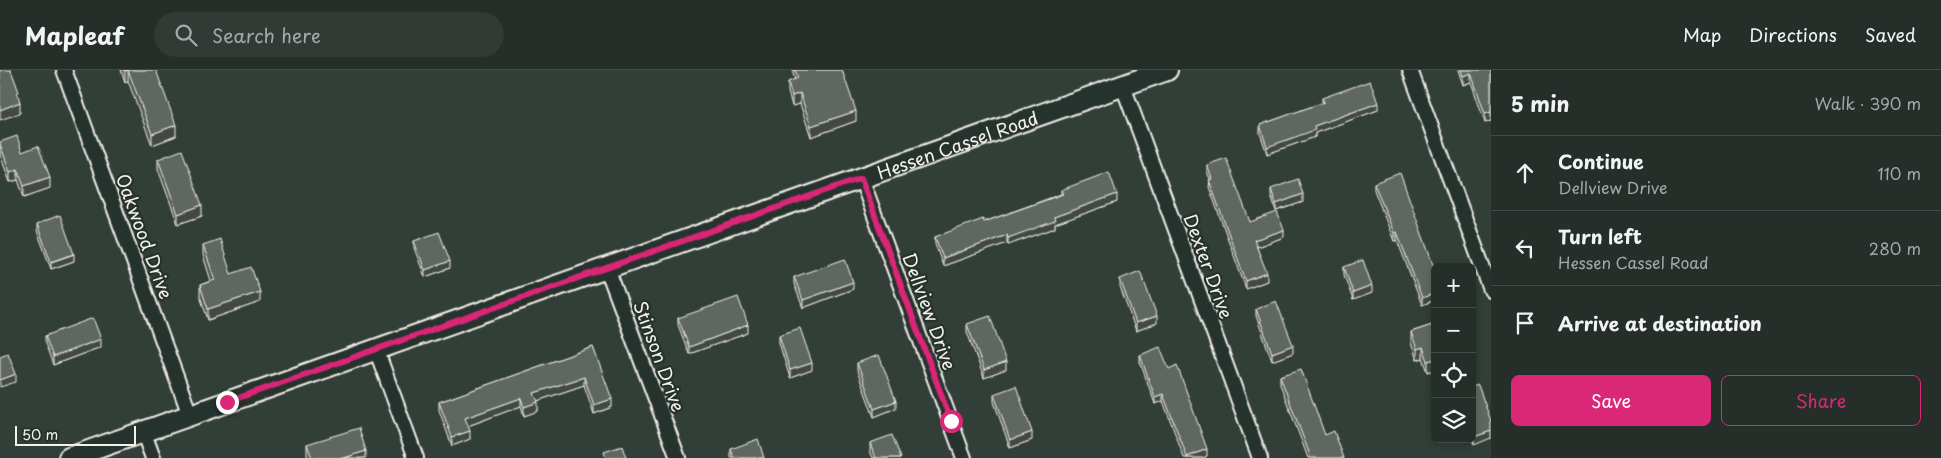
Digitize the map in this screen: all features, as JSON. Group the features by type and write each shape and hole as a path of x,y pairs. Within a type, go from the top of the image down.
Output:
{"main road":[{"name":"Hessen Cassel Road","path":"69,458 1167,70"}],"street":[{"name":"Oakwood Drive","path":"64,70 190,416"},
{"path":"1410,70 1491,290"},
{"name":"Dexter Drive","path":"1123,86 1260,458"},
{"name":"Dellview Drive","path":"861,178 964,458"},
{"name":"Stinson Drive","path":"607,268 678,458"},
{"path":"376,350 416,458"},
{"path":"143,431 153,458"}],"building":[{"path":"0,70 11,70 19,92 17,92 20,102 0,110"},
{"path":"128,70 156,70 176,125 152,134"},
{"path":"795,70 842,70 856,111 811,126 800,93 792,96 788,82 798,78"},
{"path":"1461,70 1491,70 1491,112 1485,114 1471,73 1463,76"},
{"path":"1370,81 1378,103 1314,126 1315,130 1267,147 1260,125 1324,102 1322,98"},
{"path":"17,136 22,152 38,146 50,177 24,186 18,169 10,172 0,142"},
{"path":"182,150 202,205 178,214 158,159"},
{"path":"1226,158 1250,222 1277,212 1284,230 1254,240 1267,273 1246,281 1209,180 1212,179 1207,165"},
{"path":"1109,172 1117,194 1054,217 1055,221 1008,238 1007,235 943,258 935,237 983,219 984,222 1063,194 1061,190"},
{"path":"1400,173 1432,263 1431,295 1422,298 1397,232 1394,233 1374,183"},
{"path":"1298,179 1303,194 1276,204 1271,189"},
{"path":"60,215 74,254 51,262 37,224"},
{"path":"439,232 450,261 425,270 414,241"},
{"path":"220,239 231,274 251,267 260,292 208,309 200,285 215,280 203,245"},
{"path":"845,259 853,282 803,300 794,277"},
{"path":"1363,260 1372,286 1353,293 1344,267"},
{"path":"1140,271 1157,316 1136,323 1120,279"},
{"path":"738,297 748,325 689,347 678,318"},
{"path":"1276,301 1293,345 1272,353 1256,309"},
{"path":"990,316 1006,362 984,370 967,324"},
{"path":"93,318 101,339 53,357 45,336"},
{"path":"1431,325 1431,360 1428,361 1423,347 1417,349 1411,332"},
{"path":"800,328 812,363 790,370 779,335"},
{"path":"593,347 612,399 594,405 584,377 534,393 538,402 524,407 521,398 465,418 470,431 452,437 439,402"},
{"path":"1160,347 1169,369 1177,365 1207,449 1187,457 1163,394 1155,397 1140,355"},
{"path":"8,353 16,374 0,380 0,356"},
{"path":"879,355 896,401 874,409 857,363"},
{"path":"1301,369 1325,435 1334,431 1344,458 1311,458 1280,376"},
{"path":"1478,385 1491,421 1491,431 1476,436 1476,398 1476,386"},
{"path":"1016,386 1032,432 1010,440 994,394"},
{"path":"359,428 366,451 344,458 312,458 307,444"},
{"path":"892,435 901,458 876,458 870,443"},
{"path":"758,439 764,458 734,458 731,449"},
{"path":"622,446 626,458 606,458 604,452"}],"route":[{"path":"227,402 861,178 951,421"}]}
